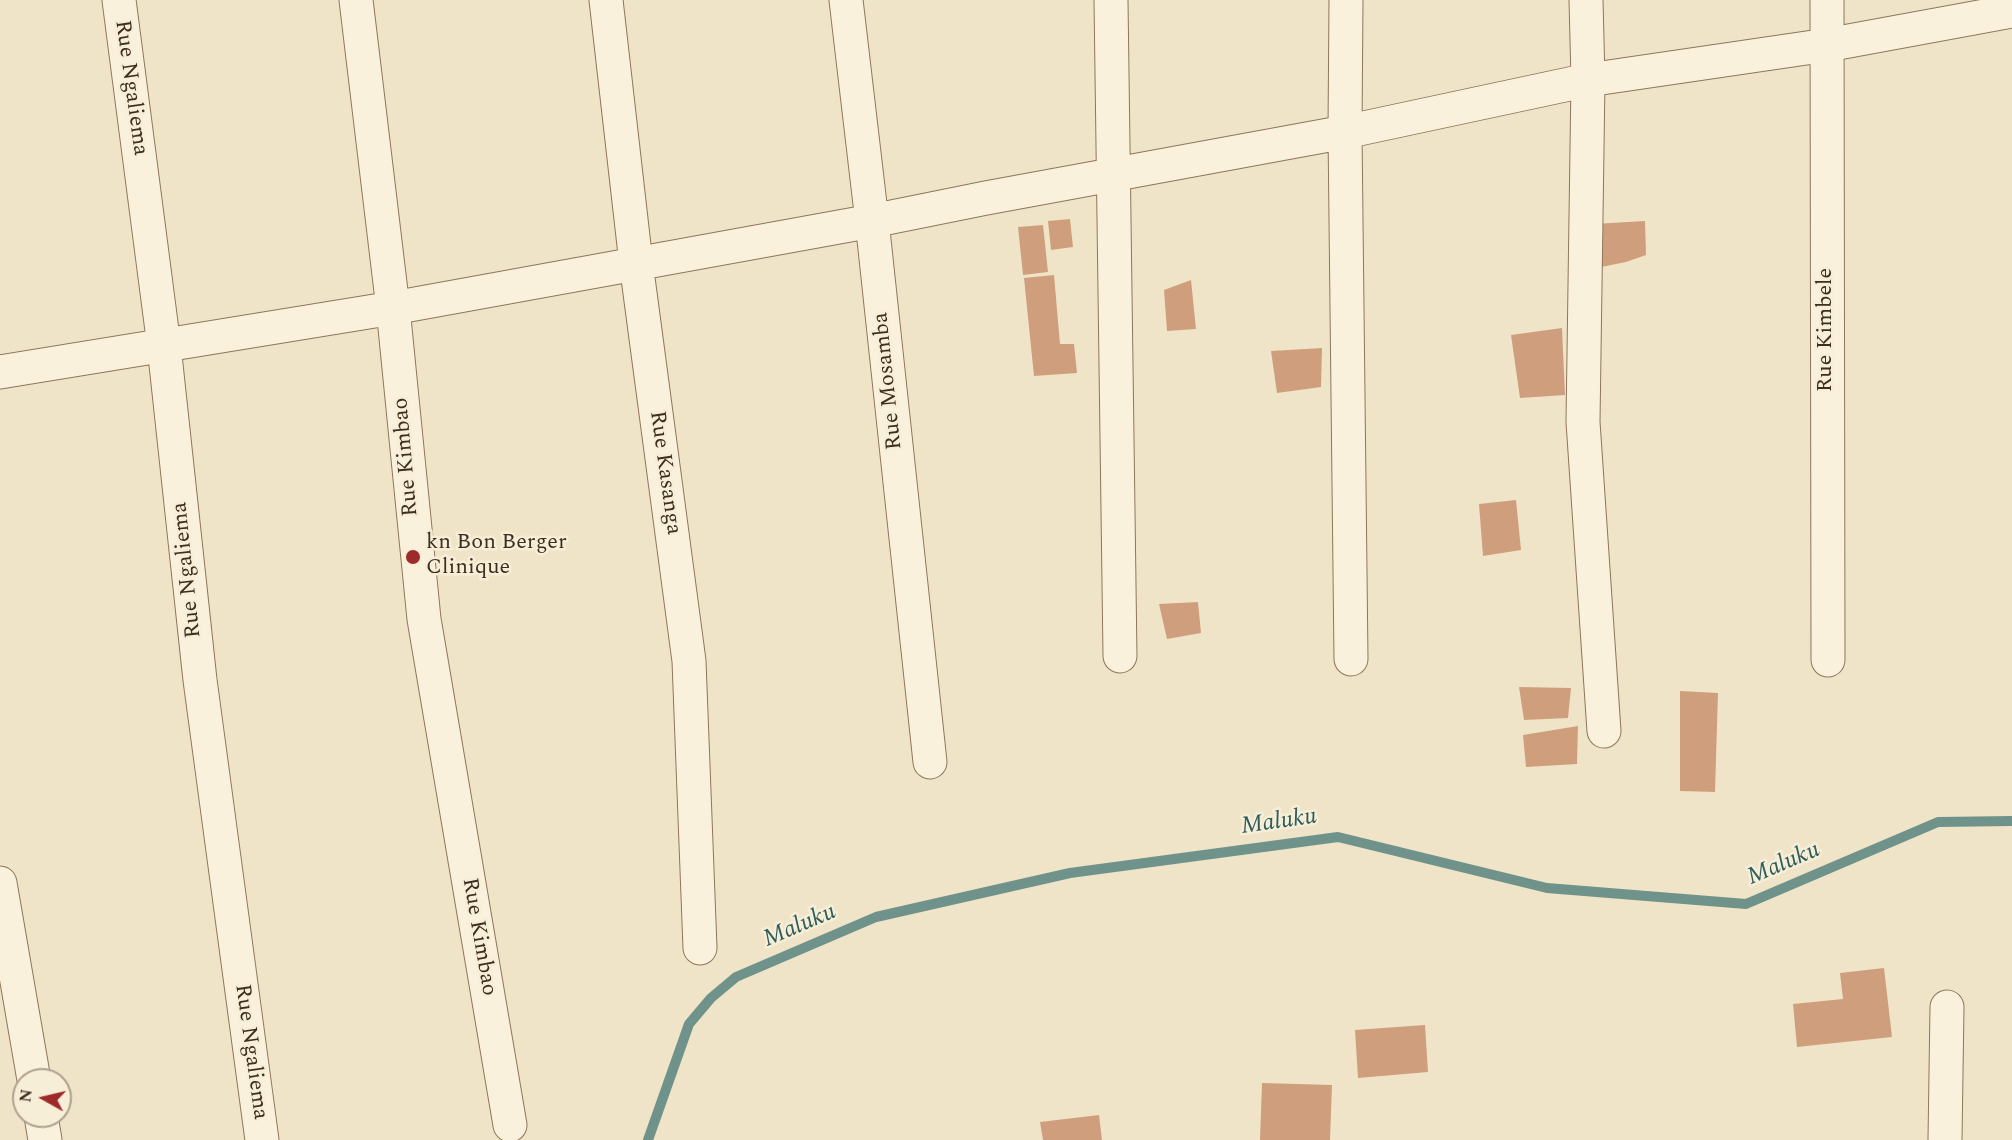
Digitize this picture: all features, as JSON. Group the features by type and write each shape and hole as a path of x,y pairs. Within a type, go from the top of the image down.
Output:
{"street":[{"name":"Rue Ngaliema","path":"118,0 164,346 200,680 262,1140"},
{"name":"Rue Kimbao","path":"356,0 393,308 424,619 510,1125"},
{"name":"Rue Kasanga","path":"606,0 636,263 689,661 700,948"},
{"name":"Rue Mosamba","path":"846,0 930,762"},
{"path":"1111,0 1120,656"},
{"path":"1346,0 1345,132 1351,659"},
{"path":"1586,0 1588,80 1584,422 1604,731"},
{"name":"Rue Kimbele","path":"1827,0 1828,660"},
{"path":"0,372 393,308 872,221 1345,132 1588,80 1827,45 2012,11"},
{"path":"0,883 32,1068"},
{"path":"1945,1140 1947,1007"}],"building":[{"path":"1070,219 1073,247 1051,250 1048,221"},
{"path":"1645,221 1646,255 1596,268 1594,224"},
{"path":"1043,225 1048,272 1023,275 1018,227"},
{"path":"1054,275 1060,344 1074,344 1077,373 1034,376 1024,278"},
{"path":"1191,280 1196,329 1167,331 1164,290"},
{"path":"1562,328 1565,395 1520,398 1511,335"},
{"path":"1322,348 1321,387 1277,393 1271,351"},
{"path":"1516,500 1521,550 1483,556 1479,504"},
{"path":"1198,602 1201,633 1167,639 1159,604"},
{"path":"1519,687 1571,688 1568,718 1524,720"},
{"path":"1680,691 1718,693 1715,792 1680,791"},
{"path":"1578,726 1577,764 1526,767 1523,735"},
{"path":"1884,968 1892,1037 1797,1047 1793,1004 1843,999 1840,973"},
{"path":"1425,1025 1428,1072 1358,1078 1355,1030"},
{"path":"1262,1083 1332,1085 1330,1140 1260,1140"},
{"path":"1099,1115 1102,1140 1043,1140 1040,1122"}],"waterway":[{"name":"Maluku","path":"648,1140 689,1024 711,998 736,977 876,917 1070,873 1338,837 1547,888 1746,904 1938,822 2012,821"}],"place":[{"name":"kn Bon Berger Clinique","path":"413,557"}]}
